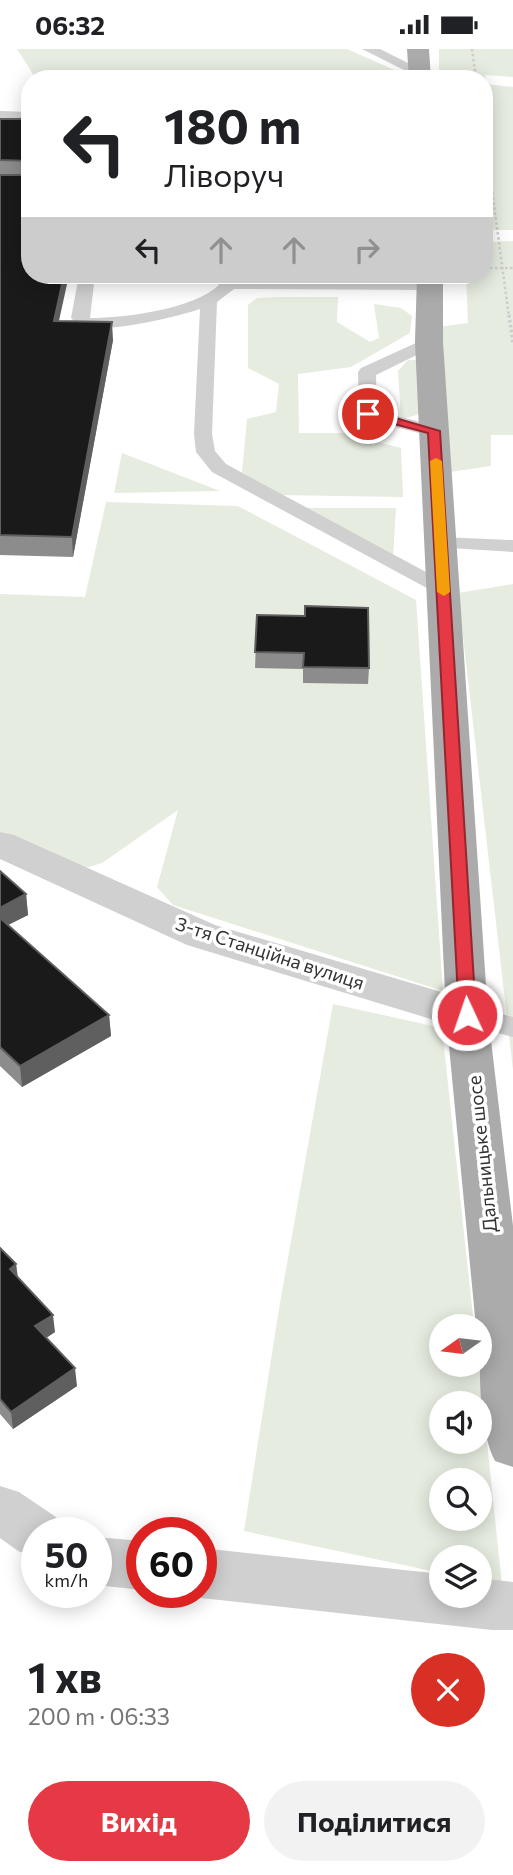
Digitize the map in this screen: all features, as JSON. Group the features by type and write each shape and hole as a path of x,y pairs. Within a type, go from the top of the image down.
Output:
{"main road":[{"path":"418,49 419,70"},
{"name":"Дальницьке шосе","path":"429,284 429,342 467,1015 513,1445"}],"street":[{"name":"3-тя Станційна вулиця","path":"0,844 201,935 467,1015"},
{"path":"0,1509 21,1523"},
{"path":"217,1575 513,1607"}],"lane":[{"path":"369,49 408,70"},
{"path":"3,115 21,116"},
{"path":"85,284 79,319 86,323 101,323 194,305 224,293 229,284"},
{"path":"209,299 202,434 206,452 219,468 443,589"},
{"path":"429,342 367,372 368,414 434,431"},
{"path":"441,543 513,546"},
{"path":"467,1015 513,1027"}],"path":[{"path":"472,49 475,70"},
{"path":"493,196 513,343"},
{"path":"493,268 513,268"}],"shaded area":[{"path":"17,49 347,49 394,70 30,70"},
{"path":"439,49 513,49 513,77 493,76 493,70 439,70"},
{"path":"493,85 513,87 513,230 493,230"},
{"path":"513,241 513,435 491,435 491,466 443,473 438,327 468,323 466,284 493,284 493,242"},
{"path":"338,297 337,322 370,342 379,338 374,304 401,308 412,316 410,333 351,367 298,374 299,433 343,433 401,448 403,497 277,495 242,472 247,419 276,412 279,384 248,368 248,305 257,298"},
{"path":"408,360 420,360 422,413 401,420 398,371"},
{"path":"122,453 220,491 114,493"},
{"path":"106,502 238,506 416,600 443,991 173,905 157,887 178,810 102,863 46,880 0,841 0,594 85,597"},
{"path":"297,508 396,508 393,559"},
{"path":"513,584 513,1070 458,593"},
{"path":"333,1004 442,1028 473,1314 429,1314 429,1377 480,1377 482,1391 429,1391 429,1454 488,1454 490,1468 429,1468 429,1531 492,1531 492,1490 502,1586 492,1584 492,1545 429,1545 429,1570 244,1531 279,1309"}],"building":[{"path":"0,119 21,119 21,161 0,160"},
{"path":"0,175 21,175 21,284 62,284 54,321 112,322 72,537 0,535"},
{"path":"305,606 368,608 369,668 303,667 304,653 255,652 257,615 305,616"},
{"path":"0,871 26,894 0,908"},
{"path":"0,918 109,1015 20,1066 0,1047"},
{"path":"0,1248 16,1264 10,1269 53,1315 35,1326 75,1368 11,1412 0,1399"}],"slow traffic":[{"path":"436,461 444,592"}],"route":[{"path":"368,414 434,431 467,1015"}]}
